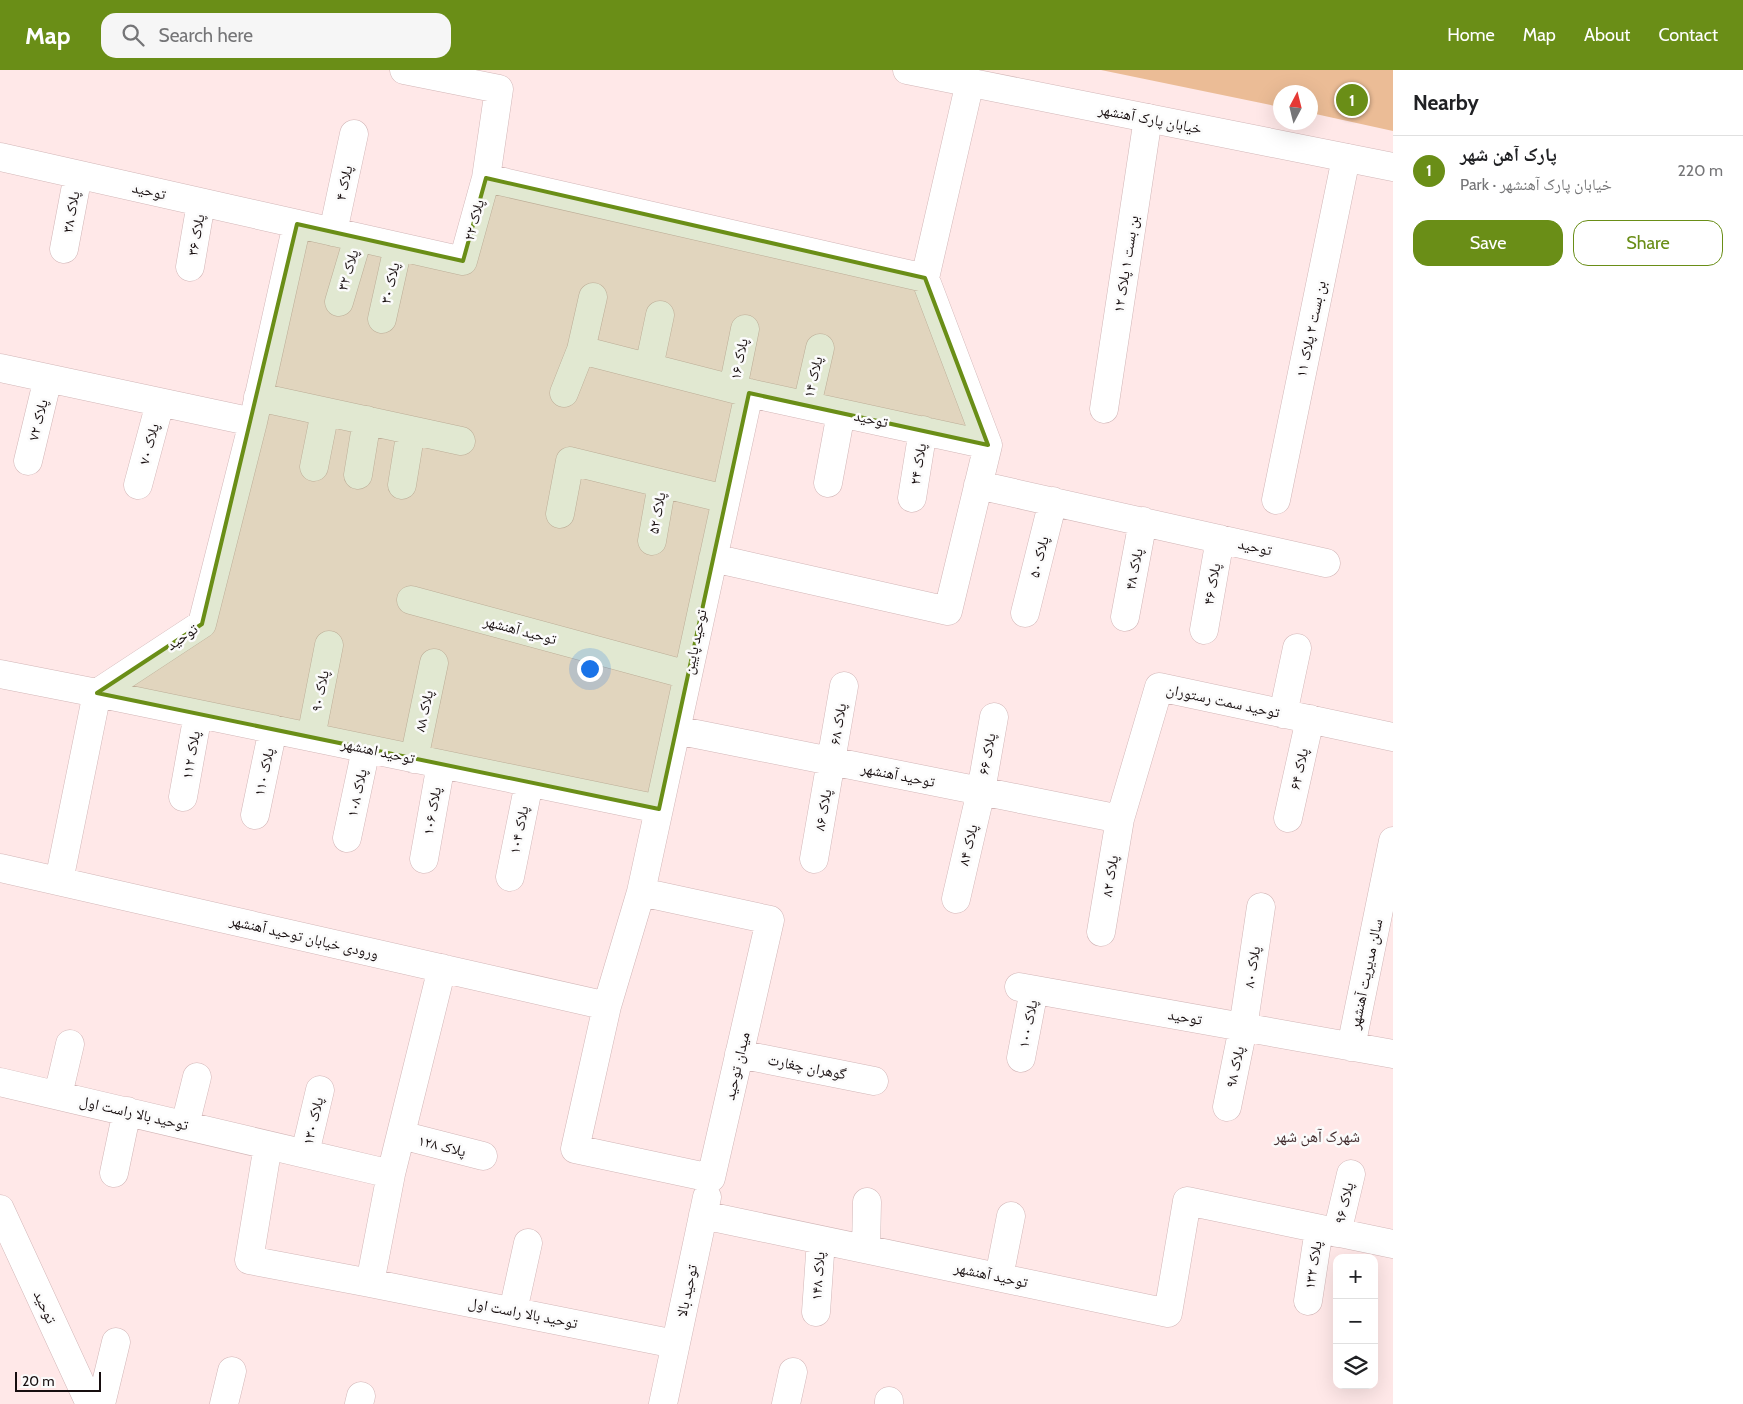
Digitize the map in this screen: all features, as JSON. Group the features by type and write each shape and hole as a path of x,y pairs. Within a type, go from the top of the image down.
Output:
{"street":[{"name":"پلاک ۲۲","path":"404,70 499,89 486,178 463,261"},
{"name":"خیابان پارک آهنشهر","path":"907,70 1393,167"},
{"path":"713,558 948,612 988,445 925,278 970,82"},
{"name":"بن بست ۱ پلاک ۱۲","path":"1104,409 1148,118"},
{"name":"پلاک ۴","path":"345,235 354,134"},
{"name":"توحید","path":"0,158 463,261"},
{"name":"بن بست ۲ پلاک ۱۱","path":"1276,500 1346,158"},
{"name":"پلاک ۳۸","path":"64,249 78,175"},
{"path":"486,178 925,278"},
{"name":"پلاک ۳۶","path":"190,267 201,203"},
{"name":"توحید","path":"97,693 202,624 256,410 297,224"},
{"name":"پلاک ۳۲","path":"339,302 345,235"},
{"name":"پلاک ۳۰","path":"382,319 398,247"},
{"path":"564,393 581,350 593,297"},
{"path":"649,367 660,315"},
{"name":"پلاک ۱۶","path":"741,390 745,329"},
{"name":"پلاک ۱۴","path":"807,405 820,348"},
{"name":"توحید","path":"581,350 741,390 988,445"},
{"path":"0,368 160,403 256,410 324,412 461,440"},
{"name":"پلاک ۷۲","path":"28,462 48,378"},
{"name":"توحید پایین","path":"642,892 726,499 741,390"},
{"name":"پلاک ۷۰","path":"138,485 160,403"},
{"path":"314,467 324,412"},
{"path":"828,483 841,413"},
{"path":"358,475 367,420"},
{"path":"402,485 411,430"},
{"name":"پلاک ۲۴","path":"912,498 923,430"},
{"path":"560,514 570,461 726,499"},
{"name":"پلاک ۵۲","path":"652,542 662,484"},
{"name":"توحید","path":"978,485 1326,563"},
{"name":"پلاک ۵۰","path":"1025,613 1053,501"},
{"name":"پلاک ۴۸","path":"1125,617 1143,521"},
{"name":"پلاک ۴۶","path":"1204,630 1220,539"},
{"name":"توحید آهنشهر","path":"411,600 688,675"},
{"name":"پلاک ۹۰","path":"311,737 329,645"},
{"path":"1283,714 1297,648"},
{"name":"پلاک ۸۸","path":"414,759 434,663"},
{"path":"1,680 97,693 59,881"},
{"name":"پلاک ۶۸","path":"832,761 844,686"},
{"name":"توحید سمت رستوران","path":"1120,819 1159,688 1393,737"},
{"name":"توحید اهنشهر","path":"97,693 660,809"},
{"name":"پلاک ۱۱۲","path":"183,797 198,714"},
{"name":"پلاک ۶۶","path":"981,791 994,717"},
{"name":"پلاک ۶۴","path":"1288,818 1310,720"},
{"name":"پلاک ۱۱۰","path":"255,815 273,729"},
{"name":"توحید آهنشهر","path":"676,730 1120,819"},
{"name":"پلاک ۱۰۸","path":"347,838 366,749"},
{"name":"پلاک ۸۶","path":"814,859 832,761"},
{"name":"پلاک ۱۰۶","path":"424,859 441,764"},
{"name":"پلاک ۱۰۴","path":"510,877 529,783"},
{"name":"پلاک ۸۴","path":"956,899 981,791"},
{"name":"پلاک ۸۲","path":"1101,932 1120,819"},
{"name":"سالن مدیریت آهنشهر","path":"1351,1047 1393,842"},
{"name":"ورودی خیابان توحید آهنشهر","path":"0,868 607,1006"},
{"path":"642,892 607,1006 574,1149 710,1178"},
{"name":"میدان توحید","path":"642,892 770,920 710,1178"},
{"name":"پلاک ۸۰","path":"1243,1028 1261,907"},
{"path":"370,1282 391,1174 442,968"},
{"name":"توحید","path":"1026,989 1393,1054"},
{"name":"پلاک ۱۰۰","path":"1021,1058 1026,989"},
{"name":"پلاک ۹۸","path":"1226,1107 1243,1028"},
{"path":"58,1095 70,1044"},
{"name":"گوهران چغارت","path":"739,1054 874,1081"},
{"path":"186,1125 197,1077"},
{"name":"توحید بالا راست اول","path":"0,1082 391,1174"},
{"name":"پلاک ۱۳۰","path":"305,1153 320,1090"},
{"path":"114,1173 127,1111"},
{"name":"پلاک ۱۲۸","path":"401,1135 484,1156"},
{"name":"توحید بالا راست اول","path":"268,1145 249,1260 370,1282 675,1344"},
{"name":"پلاک ۹۶","path":"1328,1231 1351,1174"},
{"name":"توحید بالا","path":"662,1404 710,1178"},
{"name":"توحید آهنشهر","path":"703,1215 1168,1313 1187,1201 1328,1231"},
{"path":"866,1202 866,1249"},
{"name":"توحید","path":"0,1209 90,1404"},
{"path":"999,1277 1010,1216"},
{"path":"1328,1231 1393,1244"},
{"name":"پلاک ۱۳۲","path":"1308,1301 1328,1231"},
{"name":"پلاک ۱۴۸","path":"816,1312 821,1240"},
{"path":"513,1311 528,1243"},
{"path":"101,1404 116,1342"},
{"path":"224,1404 232,1371"},
{"path":"786,1404 793,1372"}],"highlighted area":[{"path":"486,178 925,278 988,445 749,393 659,809 97,693 202,624 297,224 463,261"}],"shaded area":[{"path":"1101,70 1393,70 1393,131 1318,115 1318,85 1273,85 1273,106"}],"place":[{"name":"پارک آهن شهر","path":"1352,100"}],"district":[{"name":"شهرک آهن شهر","path":"1317,1136"}]}
